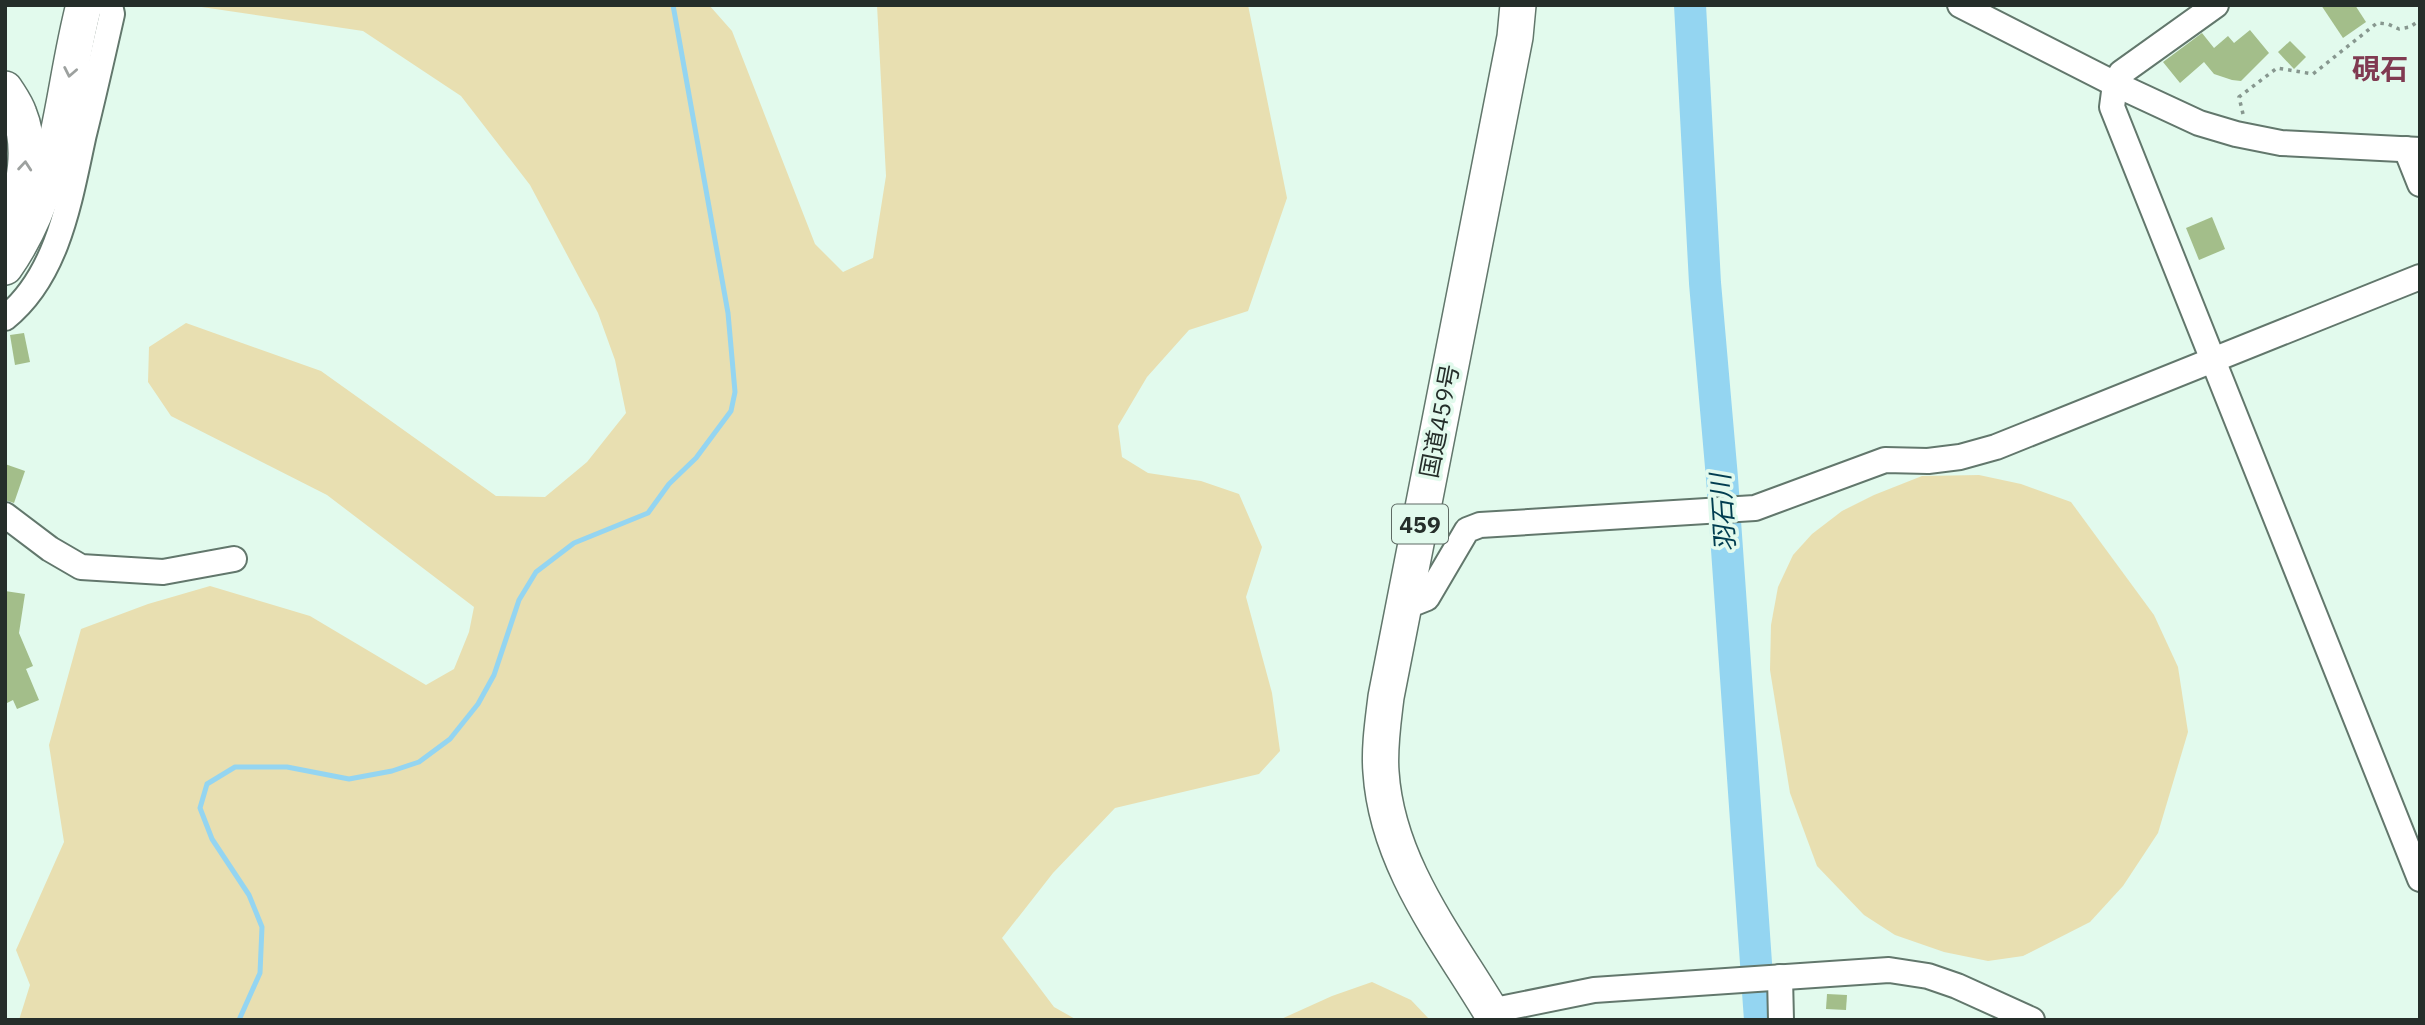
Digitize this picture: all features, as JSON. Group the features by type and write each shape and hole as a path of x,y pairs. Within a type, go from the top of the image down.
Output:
{"highway":[{"path":"5,267 21,245 46,188 84,5"},
{"name":"国道459号","path":"1493,1015 1425,907 1404,863 1388,818 1381,773 1386,697 1515,37 1518,5"},
{"path":"5,89 19,114 25,137 26,162 15,212 5,231"}],"street":[{"path":"5,318 44,270 61,230 112,14 110,5"},
{"path":"1960,5 2115,84 2199,122 2281,142 2413,150 2420,184"},
{"path":"2216,5 2121,73 2115,84 2112,107 2420,879"},
{"path":"1405,602 1427,598 1467,530 1479,525 1755,508 1885,460 1928,461 1960,457 1996,447 2420,277"},
{"path":"5,515 50,549 81,567 163,572 234,559"},
{"path":"1493,1015 1594,990 1889,970 1927,976 1957,986 2032,1020"},
{"path":"1776,977 1781,1020"}],"path":[{"path":"2249,136 2239,97 2277,68 2313,74 2377,23 2399,29 2410,27 2420,20"},
{"path":"2420,633 2420,664"}],"shaded area":[{"path":"188,5 709,5 732,31 815,244 843,272 873,258 886,176 877,5 1248,5 1287,198 1248,311 1189,330 1147,377 1118,426 1122,457 1148,473 1201,481 1239,494 1262,547 1246,597 1272,693 1280,751 1259,774 1115,808 1053,873 1002,938 1054,1007 1077,1020 19,1020 30,985 16,950 64,842 49,745 81,629 148,604 210,586 310,616 426,685 454,669 469,632 474,607 327,495 171,416 148,382 149,347 186,323 321,371 496,496 545,497 587,462 626,413 615,360 598,313 530,185 461,96 363,31"},
{"path":"1979,475 2021,484 2071,502 2154,615 2178,667 2188,732 2158,833 2123,886 2090,922 2023,956 1988,961 1944,952 1895,935 1864,915 1817,866 1790,793 1770,670 1771,625 1778,587 1793,555 1812,534 1842,511 1922,476"},
{"path":"1372,982 1411,1000 1430,1020 1279,1020 1332,996"}],"building":[{"path":"2321,5 2355,5 2366,22 2343,38"},
{"path":"2250,30 2269,53 2241,81 2214,74 2204,62 2180,83 2163,62 2202,33 2214,48 2228,36 2234,43"},
{"path":"2290,41 2306,57 2294,69 2278,52"},
{"path":"2212,217 2225,249 2199,260 2186,228"},
{"path":"24,333 30,362 15,365 10,335"},
{"path":"5,464 25,471 14,503 5,500"},
{"path":"5,591 25,594 19,633 33,666 26,669 39,700 17,709 13,700 5,704"},
{"path":"1827,994 1847,995 1846,1010 1826,1009"}],"waterway":[{"path":"239,1020 260,973 262,927 249,895 212,839 200,808 207,784 235,767 287,767 349,779 392,771 419,762 450,739 478,704 494,675 519,600 536,572 574,543 648,513 669,484 696,458 731,411 735,392 728,313 673,5"},
{"name":"羽石川","path":"1690,5 1705,283 1722,478 1760,1020"}],"district":[{"name":"硯石","path":"2380,68"}]}
